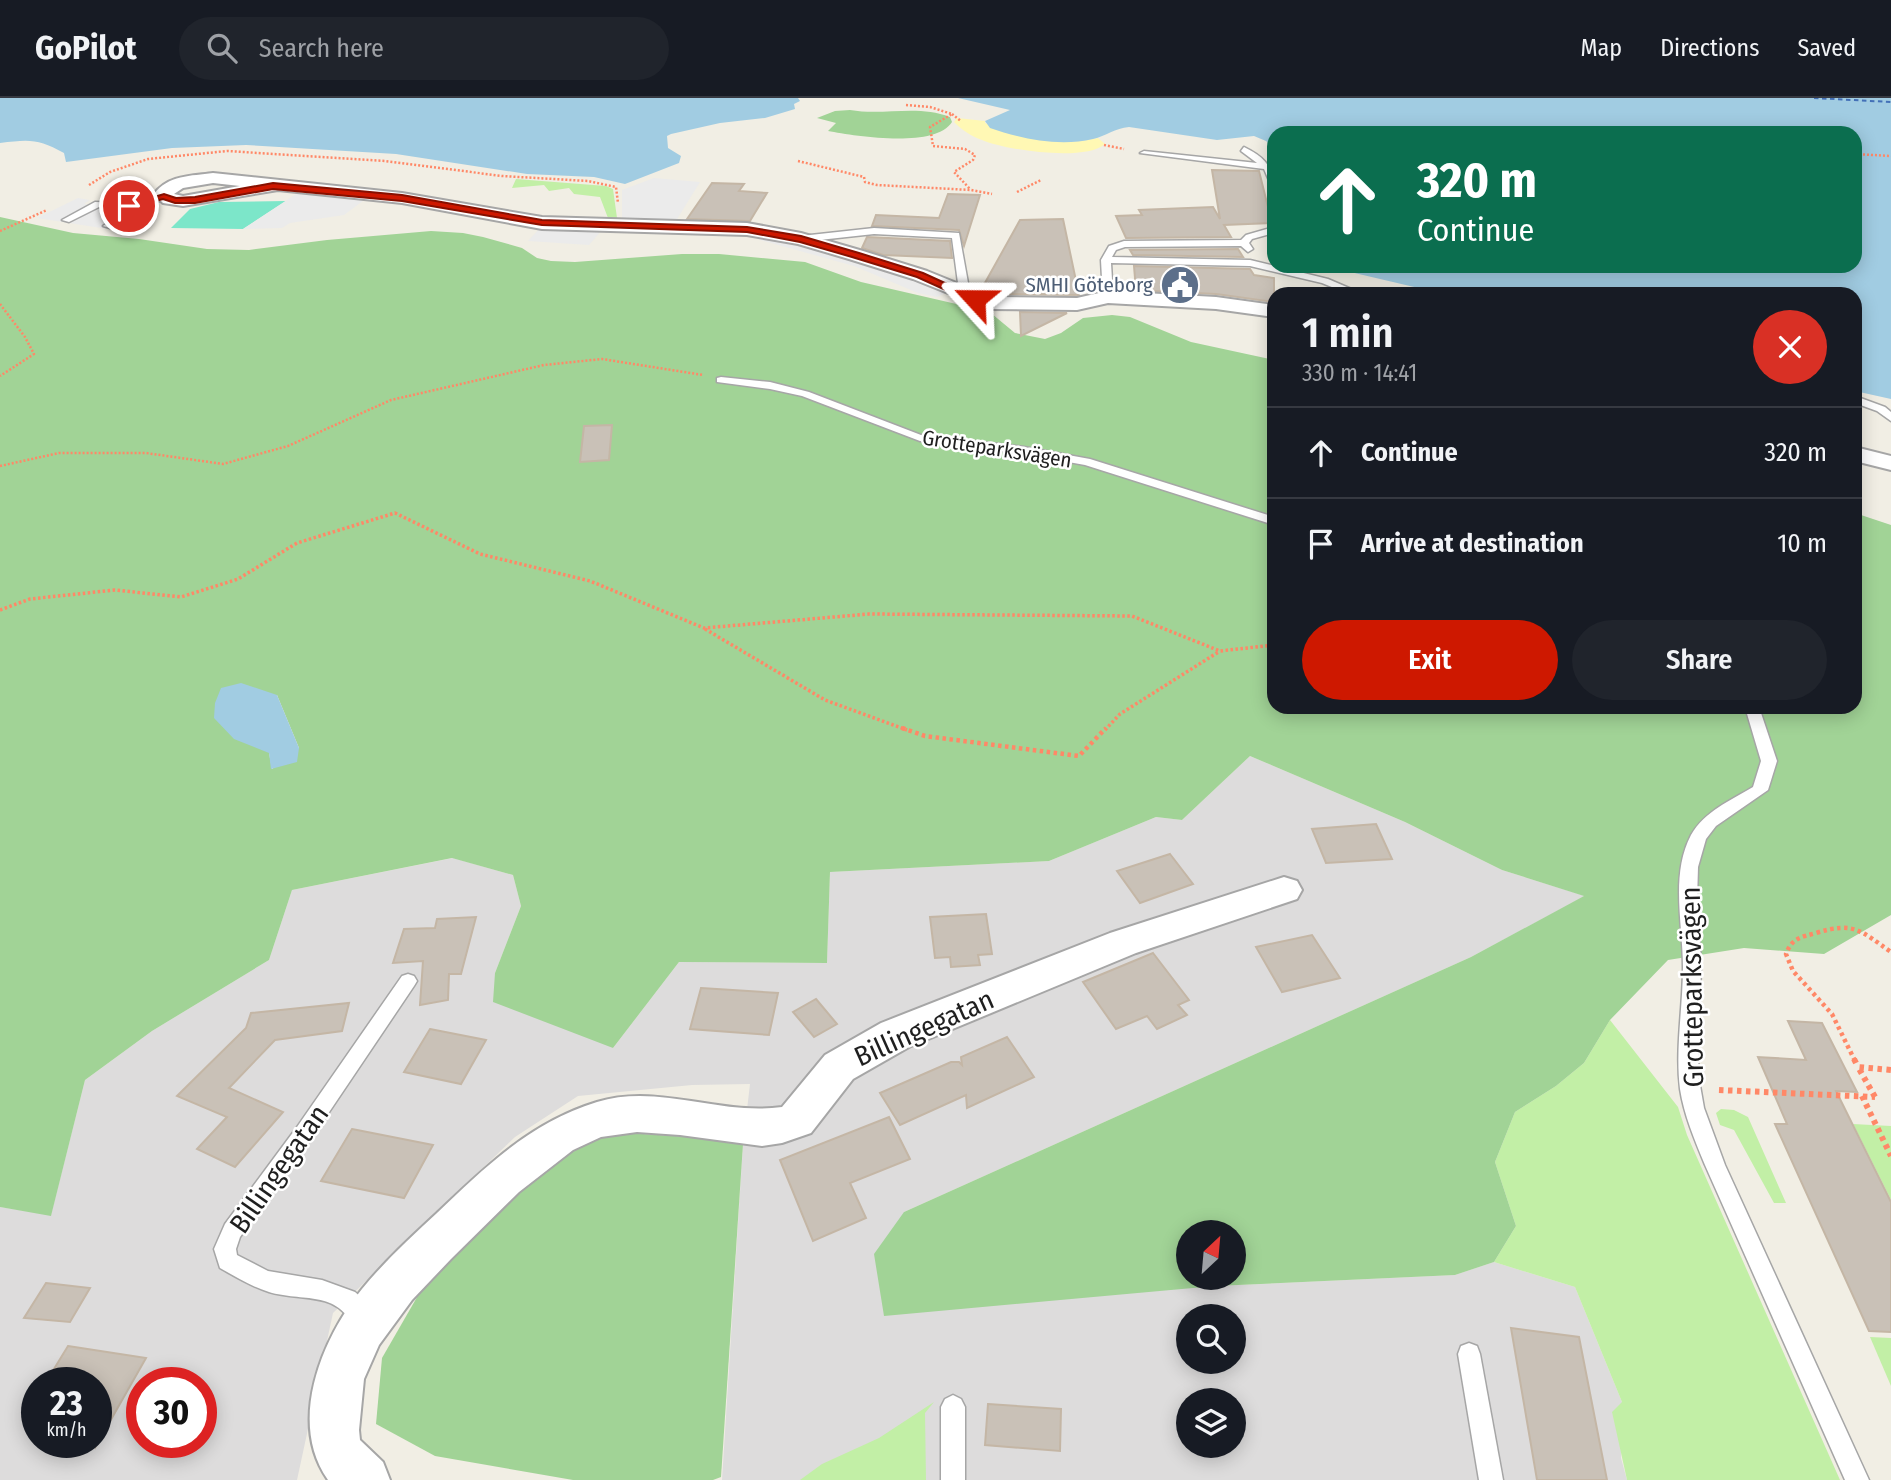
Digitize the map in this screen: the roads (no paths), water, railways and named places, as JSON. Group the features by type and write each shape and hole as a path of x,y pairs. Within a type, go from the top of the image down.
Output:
{"street":[{"path":"164,197 164,191 170,187 198,179 252,181 273,186 402,198 542,223 737,229 801,239 920,275 975,299 1002,305 1077,304 1108,298 1216,303 1267,310"},
{"path":"1862,455 1891,461"},
{"name":"Billingegatan","path":"365,1480 349,1468 335,1446 334,1422 336,1392 347,1357 363,1326 393,1286 488,1192 534,1154 565,1134 598,1119 631,1113 762,1128 782,1125 796,1120 807,1110 839,1067 895,1035 1123,943 1284,890"}],"lane":[{"path":"1244,149 1267,167"},
{"path":"1144,153 1267,167"},
{"path":"66,220 98,204 129,206 164,197"},
{"path":"107,226 135,209 129,206"},
{"path":"801,239 883,231 956,235 962,284 958,291"},
{"path":"1108,298 1106,260 1108,252 1117,245 1244,243 1249,237 1267,232"},
{"path":"1244,243 1254,257 1250,263"},
{"path":"1106,260 1250,263 1267,267"},
{"path":"1292,273 1340,287"},
{"name":"Grotteparksvägen","path":"721,380 792,390 818,398 897,432 920,438 1058,456 1090,464 1147,479 1267,519"},
{"path":"1862,402 1881,409 1891,418"},
{"name":"Grotteparksvägen","path":"1754,714 1769,761 1760,790 1721,812 1707,824 1697,840 1692,858 1689,886 1692,966 1690,1089 1714,1165 1857,1480"},
{"name":"Billingegatan","path":"363,1326 359,1307 349,1298 326,1291 268,1282 228,1261 225,1249 232,1231 304,1133 408,981"},
{"path":"1469,1354 1491,1480"},
{"path":"953,1407 953,1480"}],"water":[{"path":"0,98 798,98 800,101 794,104 795,109 765,118 720,123 671,134 667,136 668,148 681,156 679,163 625,184 594,177 527,174 396,154 246,145 172,148 66,162 64,153 48,145 27,141 0,143"},
{"path":"958,98 1891,98 1891,399 1862,393 1862,287 1414,287 1355,273 1862,273 1862,126 1267,126 1267,142 1254,136 1217,140 1129,127 1093,139 1054,142 990,128 985,121 1010,110"},
{"path":"241,683 277,695 299,748 297,762 271,769 269,753 234,739 214,718 215,703 221,688"}],"place":[{"name":"SMHI Göteborg","path":"1180,285"}]}
